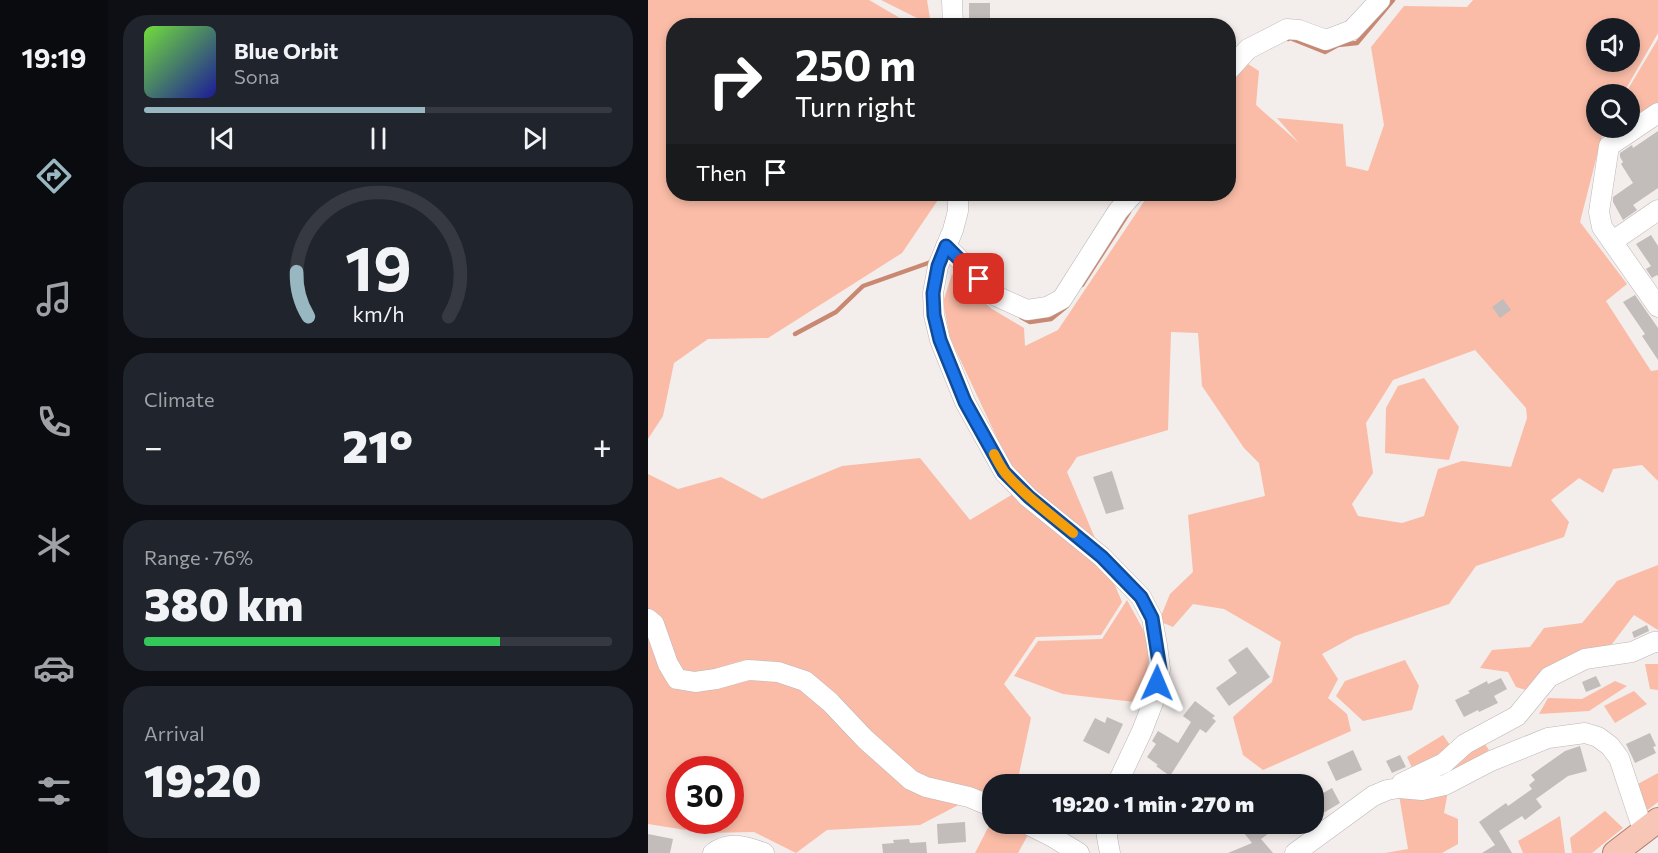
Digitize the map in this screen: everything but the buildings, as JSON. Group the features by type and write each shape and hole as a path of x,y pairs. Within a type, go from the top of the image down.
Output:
{"main road":[{"path":"1615,853 1651,825"}],"street":[{"path":"952,0 952,18"},
{"path":"1236,62 1248,49 1287,29 1299,30 1326,40 1352,30 1380,0"},
{"path":"1657,305 1602,227 1599,212 1609,146 1658,113"},
{"path":"958,201 953,230 938,266 933,293 934,315 940,340 965,402 1004,472 1029,497 1102,557 1141,597 1152,618 1160,669 1155,697 1122,774"},
{"path":"946,246 996,296 1027,310 1047,307 1062,299 1118,211 1127,201"},
{"path":"1612,241 1658,210"},
{"path":"648,619 654,624 668,664 678,680 695,682 748,670 778,672 805,681 911,780 926,787 982,802"},
{"path":"1399,788 1402,783 1444,763 1465,744 1517,716 1549,677 1585,659 1632,652 1658,642"},
{"path":"1295,853 1373,796 1387,790 1399,788 1422,790 1445,784 1491,761 1548,738 1585,733 1598,737 1610,746 1651,825"},
{"path":"1047,834 1078,853"},
{"path":"1107,834 1110,853"},
{"path":"713,853 727,846 742,845 764,853"}],"shaded area":[{"path":"648,0 869,0 900,18 666,18 666,201 937,201 902,253 768,338 708,339 674,363 663,416 648,439"},
{"path":"881,0 927,0 930,18 917,18"},
{"path":"1473,0 1658,0 1658,33 1640,64 1640,18 1586,18 1586,72 1636,72 1629,84 1586,84 1586,138 1601,138 1580,222 1627,284 1606,301 1651,371 1658,370 1658,481 1642,465 1613,469 1603,493 1579,478 1551,500 1569,522 1564,537 1476,566 1449,604 1355,636 1322,654 1338,679 1328,698 1347,714 1351,731 1263,770 1243,755 1233,717 1272,682 1281,642 1224,609 1193,604 1173,627 1159,621 1170,594 1193,572 1188,515 1265,496 1259,463 1244,448 1202,386 1198,333 1171,332 1168,430 1077,457 1067,472 1122,602 1101,635 1036,637 1004,684 1031,718 1019,774 982,774 982,793 920,825 827,830 796,853 754,832 744,832 744,756 666,756 666,827 648,824 648,474 678,489 721,477 762,499 842,466 920,458 970,520 1013,494 1021,483 950,338 943,302 952,274 992,309 1024,328 1025,346 1058,330 1144,201 1236,201 1236,77 1248,64 1259,71 1256,105 1299,143 1277,118 1343,124 1346,166 1368,171 1384,125 1371,47 1404,6 1467,7","holes":["1475,350 1526,408 1527,418 1511,467 1462,461 1438,469 1424,516 1402,523 1358,516 1352,504 1373,473 1366,423 1393,380"]},
{"path":"1658,39 1658,104 1640,116 1640,84 1631,84"},
{"path":"1424,378 1459,427 1449,460 1385,453 1386,408 1398,386"},
{"path":"1658,565 1658,630 1634,615 1612,644 1567,664 1547,696 1516,687 1508,672 1480,668 1492,650 1530,647 1544,628 1582,623 1617,581"},
{"path":"1127,600 1150,642 1144,703 1063,694 1014,676 1038,641 1102,639"},
{"path":"1405,660 1419,686 1412,710 1363,721 1336,696 1345,681"},
{"path":"1645,664 1658,664 1658,690 1650,689"},
{"path":"1615,681 1627,686 1589,711 1539,714 1548,698 1582,699"},
{"path":"1634,691 1647,704 1615,723 1604,706"},
{"path":"1443,735 1452,748 1414,772 1407,757"},
{"path":"1482,740 1489,750 1441,781 1427,785"},
{"path":"1658,773 1658,802 1645,812 1636,785"},
{"path":"1448,791 1444,813 1458,819 1458,844 1442,853 1385,853 1408,849 1399,795"},
{"path":"1605,811 1623,828 1592,853 1572,853 1570,838"},
{"path":"1560,816 1565,853 1523,853 1518,841"},
{"path":"985,834 1028,834 1018,853 975,853"}],"waterway":[{"path":"1288,39 1325,52 1338,45 1357,43 1393,0"},
{"path":"1082,285 1129,212"},
{"path":"795,334 836,312 863,286 931,262"},
{"path":"1021,317 1030,322 1051,319 1067,306"}],"slow traffic":[{"path":"994,454 1004,472 1029,497 1073,533"}],"route":[{"path":"979,279 946,246 938,266 933,293 934,315 940,340 965,402 1004,472 1029,497 1102,557 1141,597 1152,618 1160,669 1157,683"}]}
